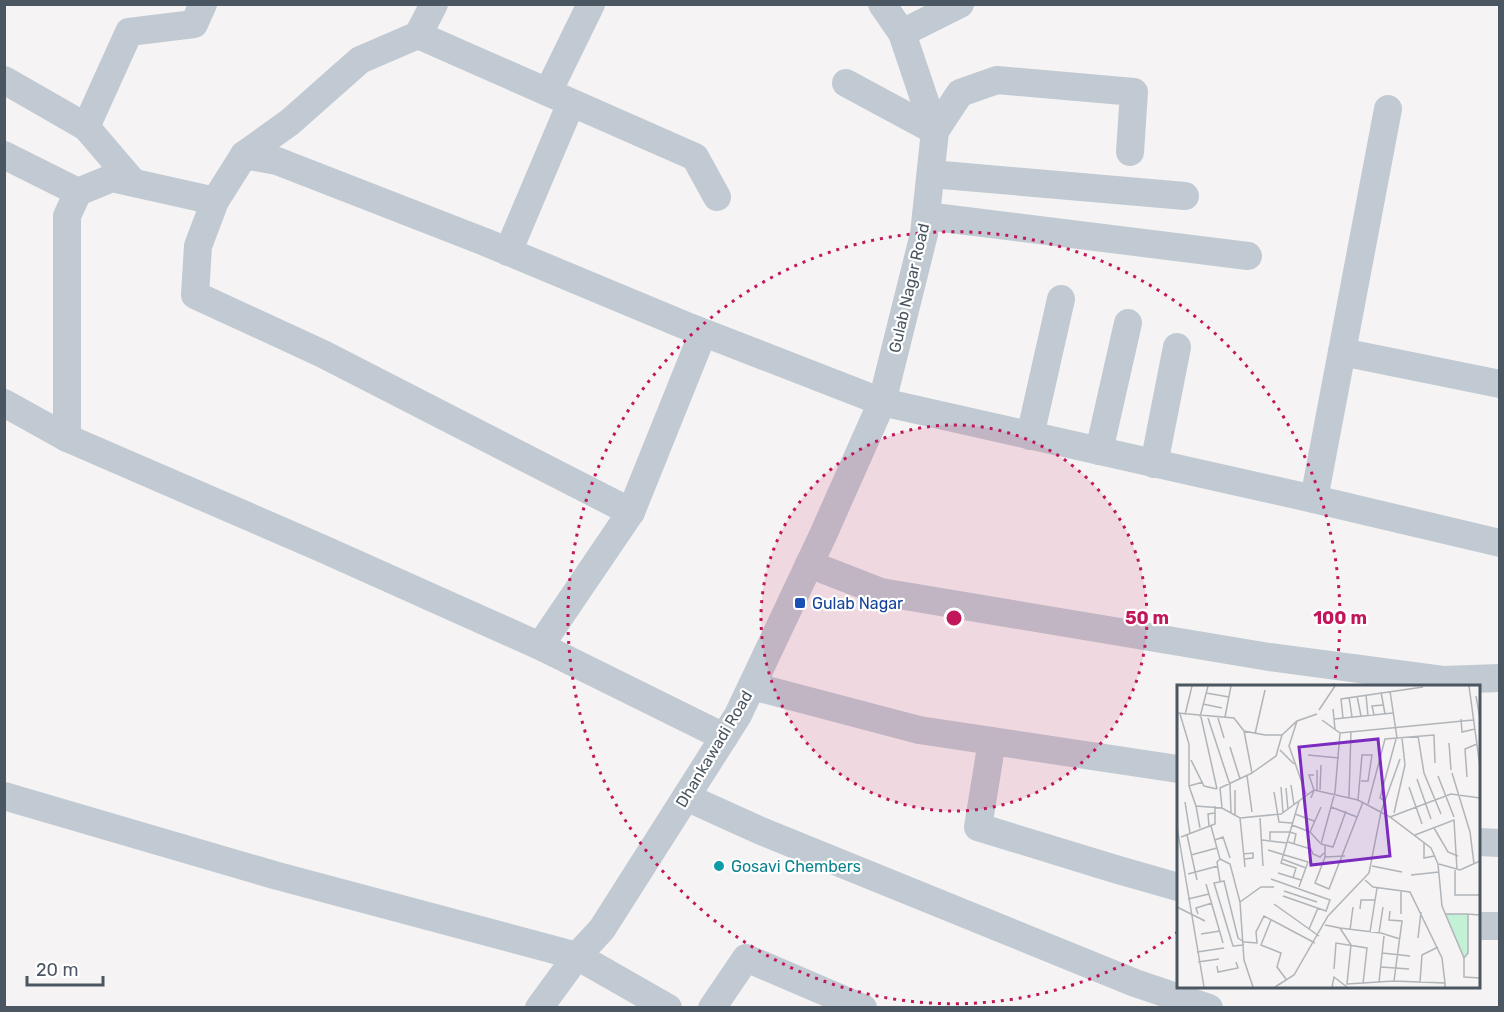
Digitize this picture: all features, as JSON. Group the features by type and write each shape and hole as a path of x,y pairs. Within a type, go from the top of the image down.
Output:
{"street":[{"path":"86,127 129,32 194,24 203,4"},
{"path":"434,4 418,35 360,60 290,122 243,155 216,201 198,246 195,295 323,354 631,512"},
{"path":"507,252 591,4"},
{"name":"Gulab Nagar Road","path":"882,4 902,33 935,131 924,234 882,402"},
{"path":"902,33 960,4"},
{"path":"418,35 695,157 717,197"},
{"path":"4,80 86,127 133,182"},
{"path":"846,83 935,131 960,93 997,80 1134,92 1130,152"},
{"path":"1314,499 1388,109"},
{"path":"4,155 78,192"},
{"path":"243,155 277,161 703,333 882,402 1500,543"},
{"path":"931,174 1185,196"},
{"path":"68,438 67,216 78,192 112,178 216,201"},
{"path":"926,216 1248,256"},
{"path":"1030,436 1061,299"},
{"path":"1099,451 1128,323"},
{"path":"540,646 631,512 703,333"},
{"path":"1154,464 1177,346"},
{"path":"1342,352 1500,384"},
{"name":"Dhankawadi Road","path":"539,1008 577,956 602,929 738,715 882,402"},
{"path":"4,403 68,438 540,646 724,737"},
{"path":"809,564 881,592 1258,655 1443,680 1500,678"},
{"path":"752,686 919,730 1177,769"},
{"path":"992,741 978,827 1177,886"},
{"path":"4,796 274,875 577,956 668,1008"},
{"path":"686,797 761,831 1135,983 1209,1008"},
{"path":"1480,842 1500,843"},
{"path":"1480,926 1500,926"},
{"path":"712,1008 747,958 864,1008"}],"place":[{"name":"Gulab Nagar","path":"800,603"},
{"name":"Gosavi Chembers","path":"719,866"}]}
